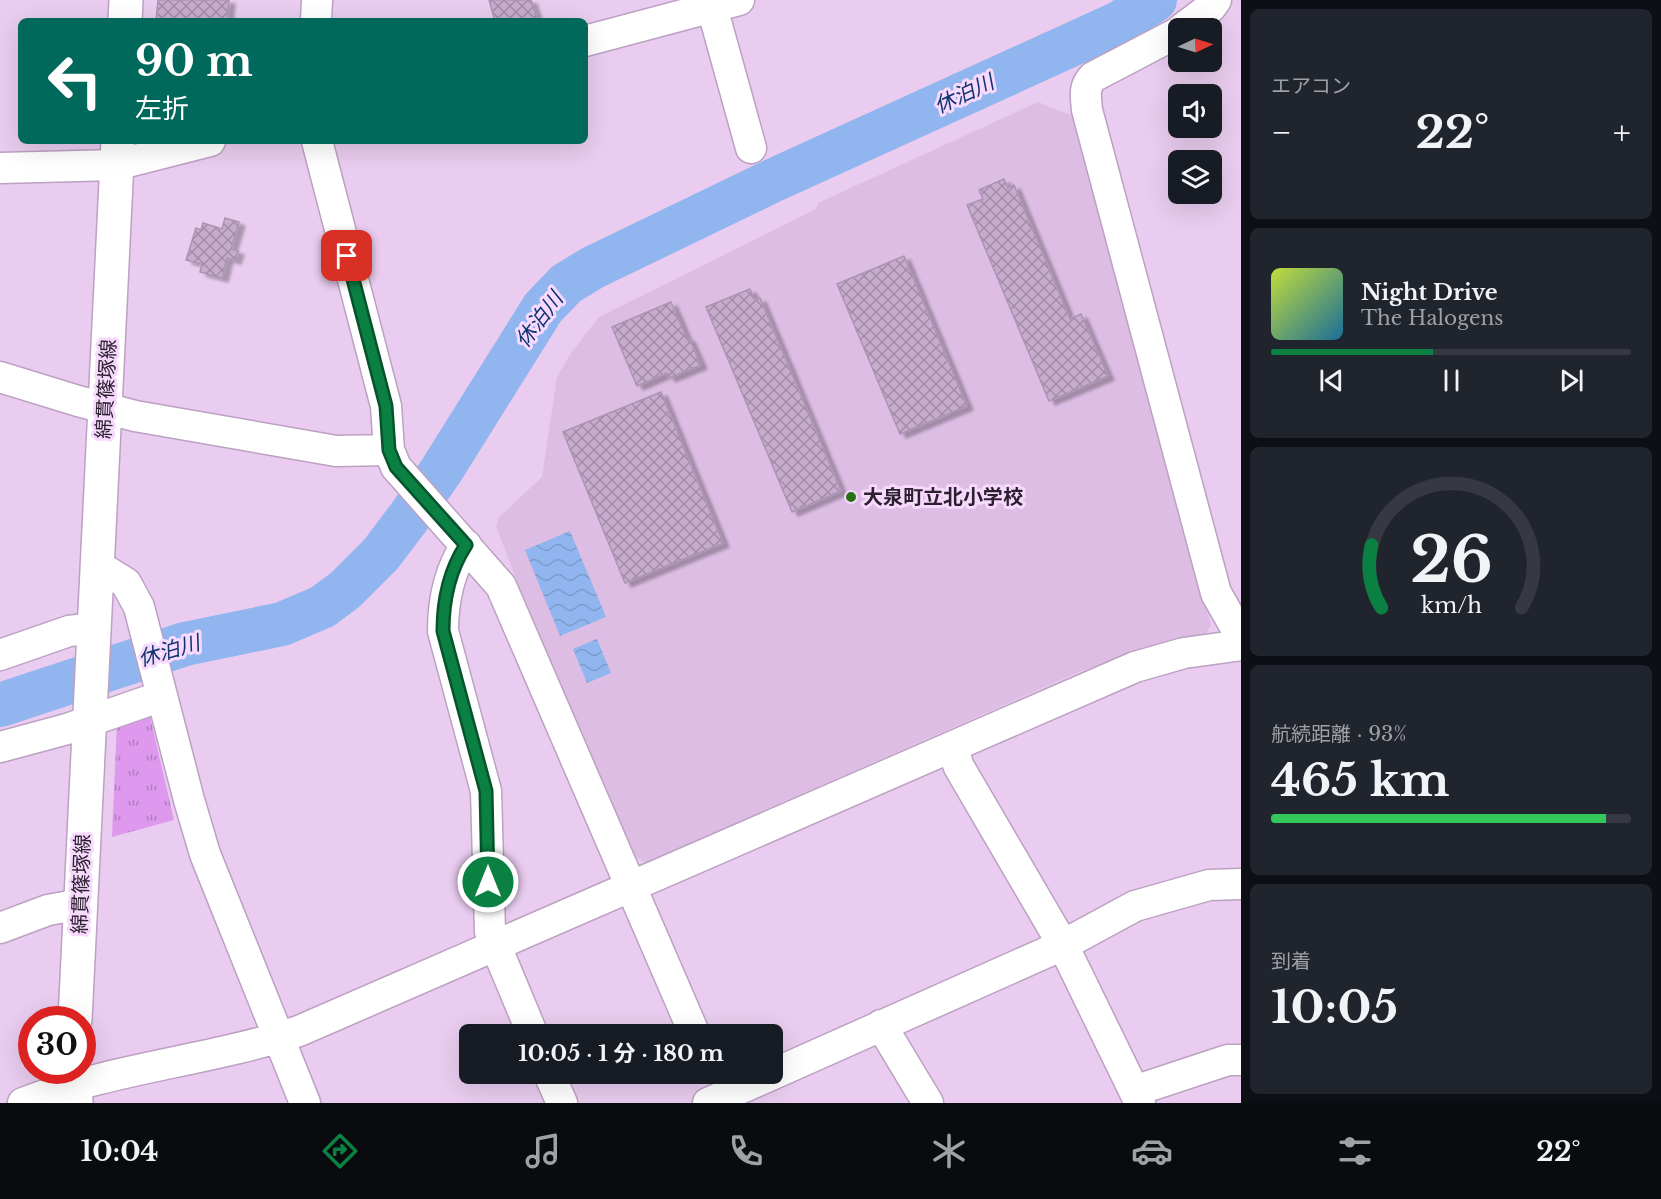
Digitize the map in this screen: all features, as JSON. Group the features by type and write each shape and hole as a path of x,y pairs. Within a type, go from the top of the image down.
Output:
{"main road":[{"path":"125,18 126,0"},
{"name":"綿貫篠塚線","path":"76,1006 117,153"}],"street":[{"path":"316,18 317,0"},
{"path":"1196,18 1216,0"},
{"path":"588,40 720,2 751,148"},
{"path":"1168,38 1093,77 1087,83 1085,90 1087,110 1216,593 1241,637"},
{"path":"0,168 187,144"},
{"path":"318,144 386,406 392,458 501,586 690,1024"},
{"path":"0,377 135,416 336,451 392,458"},
{"path":"466,545 454,562 443,613 443,631 486,791 488,923 495,946 528,1024"},
{"path":"97,565 126,583 136,601 205,854 304,1103"},
{"path":"0,655 69,632 94,632"},
{"path":"23,1103 75,1087 299,1031 1135,668 1184,653 1241,645"},
{"path":"0,747 161,691"},
{"path":"952,748 959,767 1063,945 1137,1097 1228,1060 1241,1060"},
{"path":"717,1094 1063,945 1136,906 1209,885 1241,884"},
{"path":"0,928 48,910 81,904"},
{"path":"881,1025 928,1103"},
{"path":"553,1084 562,1103"}],"shaded area":[{"name":"大泉町立北小学校","path":"1038,102 1083,120 1172,463 1211,625 1206,634 1158,644 1081,671 645,863 634,856 528,610 496,526 499,517 542,477 557,377 571,353 599,317 816,209 818,203"}],"green space":[{"path":"149,712 174,820 112,837 117,722"}],"water":[{"path":"570,531 606,617 560,636 525,550"},
{"path":"597,639 611,673 587,683 573,649"}],"building":[{"path":"158,0 229,0 227,18 156,18"},
{"path":"489,0 531,0 537,18 494,18"},
{"path":"1004,179 1008,188 1014,185 1070,319 1081,314 1108,376 1049,401 967,205 983,199 979,190"},
{"path":"225,218 239,222 231,249 238,251 235,260 227,258 222,278 200,272 202,264 186,260 196,228 201,230 203,223 222,229"},
{"path":"904,256 967,406 900,434 837,284"},
{"path":"750,289 755,300 760,298 841,491 792,512 706,307"},
{"path":"671,302 701,365 669,378 667,373 637,386 612,327"},
{"path":"661,392 723,543 625,583 563,432"}],"waterway":[{"name":"休泊川","path":"0,705 185,644 282,624 322,607 345,590 381,554 409,517 441,471 543,308 566,284 592,268 774,180 1119,23 1155,0"}],"place":[{"name":"大泉町立北小学校","path":"851,497"}],"route":[{"path":"347,256 386,406 389,450 392,459 396,467 466,545 454,562 443,613 443,631 488,801 488,882"}]}
